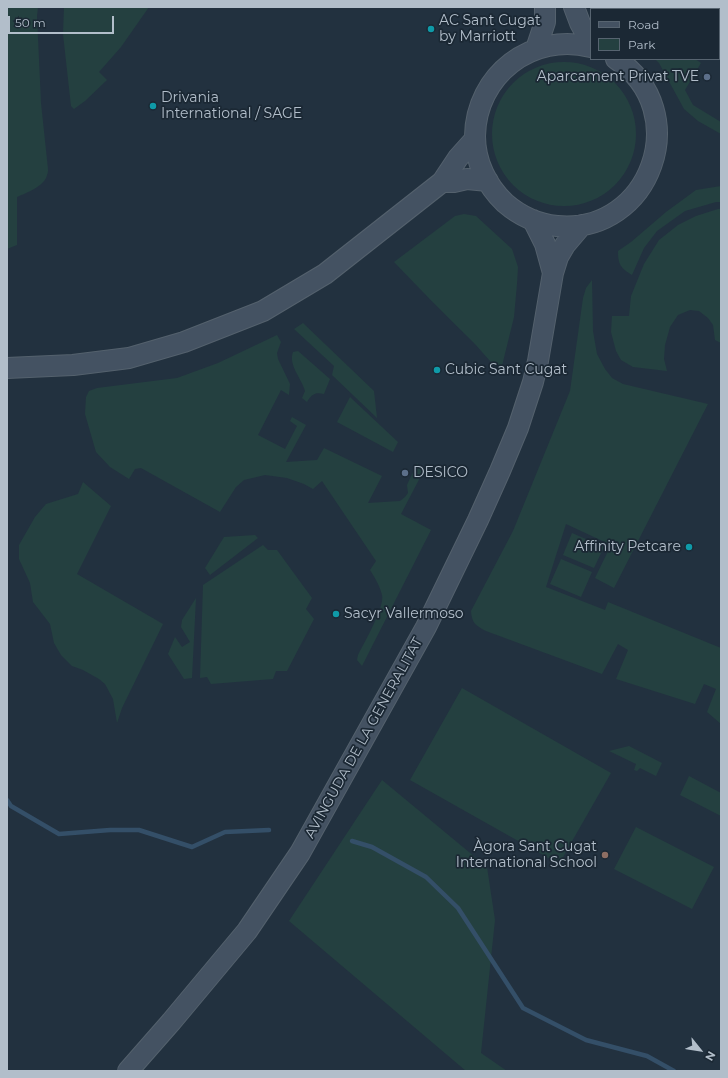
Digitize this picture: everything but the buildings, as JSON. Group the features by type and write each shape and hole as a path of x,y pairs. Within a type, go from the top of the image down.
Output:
{"street":[{"path":"536,49 545,22 545,7"},
{"path":"574,7 590,42"},
{"path":"590,48 574,44 565,44 536,49 523,55 502,70 490,85 479,110 476,120 475,138 479,160 488,181 496,194 507,204 533,220 557,226 582,225 593,222 613,213 631,199 649,172 655,154 657,134 652,105 645,89 636,76 617,60"},
{"path":"7,368 73,365 128,358 184,342 263,311 325,274 442,182 458,158 475,138"},
{"path":"442,182 454,182 467,179 488,181"},
{"name":"AVINGUDA DE LA GENERALITAT","path":"533,220 545,244 553,273"},
{"name":"AVINGUDA DE LA GENERALITAT","path":"128,1071 247,931 300,854 426,627 478,520 518,428 538,362 553,273 558,257 565,245 582,225"}],"green space":[{"path":"7,7 38,7 37,16 41,103 48,174 43,183 35,189 17,197 17,245 7,249"},
{"path":"64,7 149,7 121,47 99,72 107,80 85,101 74,109 71,106 63,34"},
{"path":"656,60 696,60 701,63 685,90 693,105 721,122 721,134 698,121 684,109"},
{"path":"557,62 571,62 598,70 610,78 620,88 631,106 635,120 635,148 631,162 620,180 610,190 592,201 571,206 557,206 530,198 518,190 508,180 497,162 492,141 492,127 500,100 508,88 518,78 536,67"},
{"path":"721,186 721,202 716,202 685,211 657,231 644,248 632,275 621,266 618,251 631,242 666,212 696,190"},
{"path":"721,209 721,343 715,340 713,325 708,318 699,311 690,310 678,315 670,327 665,345 664,359 667,371 633,367 621,360 616,351 611,332 612,316 629,316 631,296 644,264 659,240 678,225 696,216"},
{"path":"464,214 476,216 512,249 518,267 514,317 501,370 394,262 455,216"},
{"path":"592,280 593,331 597,354 612,378 623,384 708,404 614,588 595,578 611,545 566,524 546,587 605,610 608,602 721,648 721,724 707,712 716,689 704,684 695,704 616,679 628,650 618,644 602,674 486,631 477,625 472,618 471,611 513,531 570,391 583,298 586,288"},
{"path":"303,323 374,391 377,418 332,375 334,366 294,329"},
{"path":"277,335 281,342 277,353 278,359 290,384 289,395 281,390 258,435 285,449 297,426 290,421 292,417 306,425 286,462 317,460 324,448 382,476 368,503 400,501 408,493 407,485 417,463 424,470 401,514 431,530 362,666 357,660 358,655 377,616 382,601 380,588 370,570 376,561 322,481 313,489 287,478 265,475 244,480 236,487 220,512 141,468 135,469 129,479 110,467 96,452 85,414 86,397 89,391 97,388 177,378 218,363"},
{"path":"298,351 330,379 324,394 314,394 307,402 302,398 305,391 292,362 293,352"},
{"path":"350,397 398,442 393,452 337,422"},
{"path":"83,482 111,506 77,574 163,624 122,708 117,723 113,699 105,684 83,670 72,666 61,655 54,643 50,624 33,602 30,583 19,559 19,545 35,517 46,504 78,494"},
{"path":"572,533 604,547 594,568 563,555"},
{"path":"255,535 258,538 210,575 205,568 224,537"},
{"path":"263,545 268,550 277,550 312,598 306,609 314,619 287,671 276,671 273,679 211,684 207,677 200,678 203,585"},
{"path":"561,559 592,572 581,597 550,584"},
{"path":"196,598 192,678 184,679 168,654 175,637 182,647 190,642 181,627 182,620"},
{"path":"462,688 611,773 559,864 410,780"},
{"path":"629,746 662,763 656,776 640,768 637,771 634,770 636,764 609,751"},
{"path":"689,776 721,793 721,816 680,795"},
{"path":"382,780 487,867 495,920 481,1053 507,1071 466,1071 289,921"},
{"path":"636,827 714,867 692,909 614,869"}],"waterway":[{"path":"7,800 11,806 59,834 110,830 139,830 192,847 225,832 269,830"},
{"path":"352,841 372,847 426,877 458,908 523,1008 586,1040 647,1056 674,1071"}],"place":[{"name":"AC Sant Cugat by Marriott","path":"431,29"},
{"name":"Aparcament Privat TVE","path":"707,77"},
{"name":"Drivania International / SAGE","path":"153,106"},
{"name":"Cubic Sant Cugat","path":"437,370"},
{"name":"DESICO","path":"405,473"},
{"name":"Affinity Petcare","path":"689,547"},
{"name":"Sacyr Vallermoso","path":"336,614"},
{"name":"Àgora Sant Cugat International School","path":"605,855"}]}
